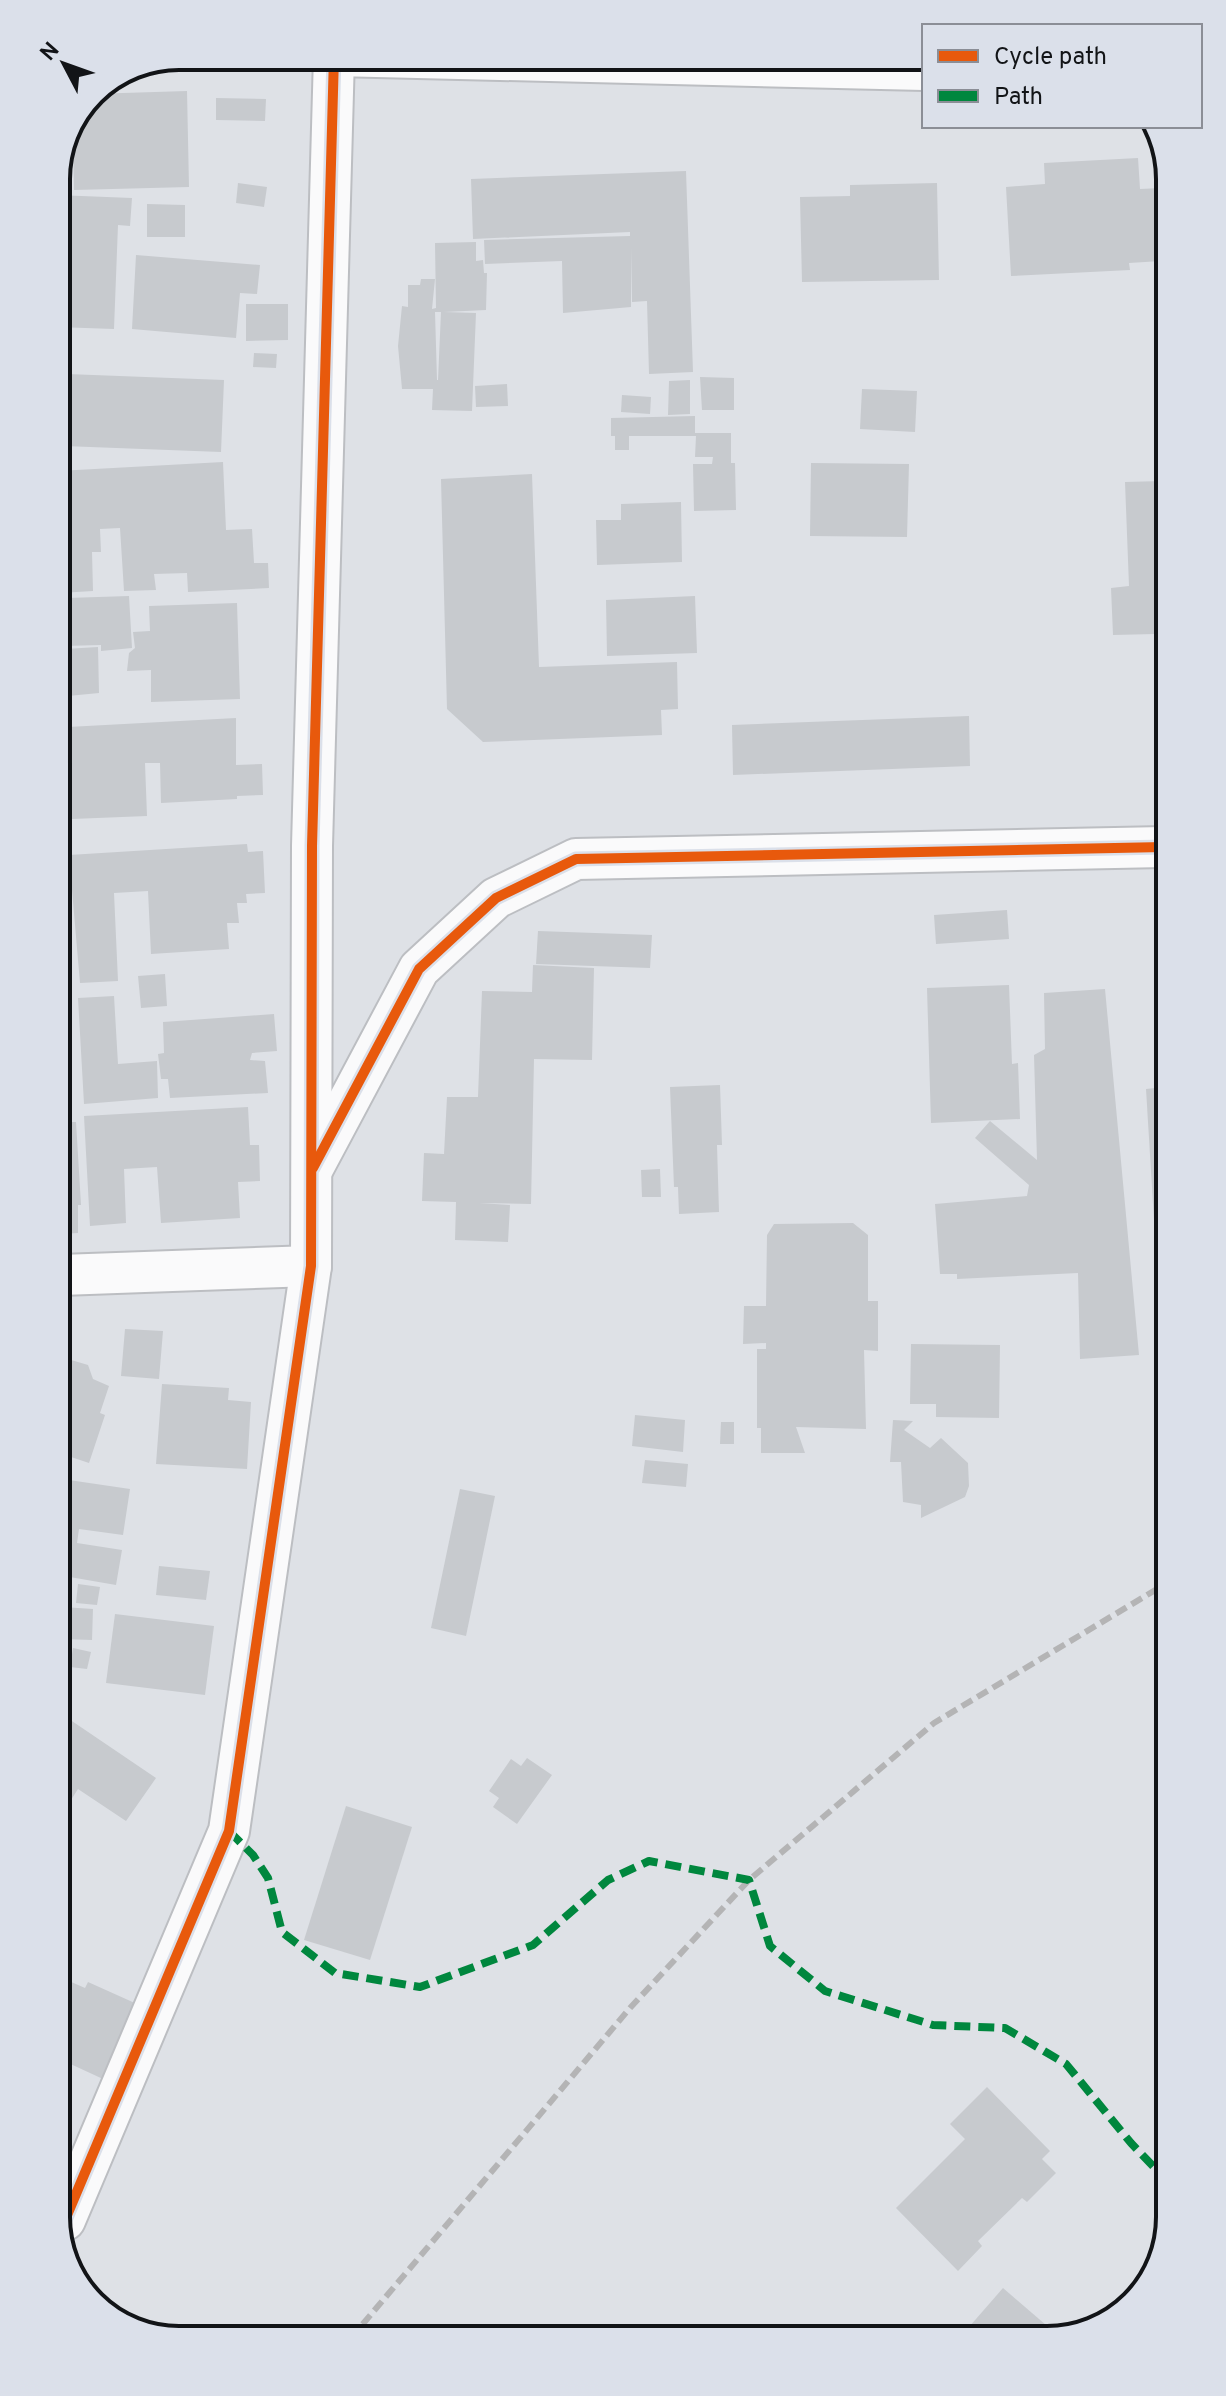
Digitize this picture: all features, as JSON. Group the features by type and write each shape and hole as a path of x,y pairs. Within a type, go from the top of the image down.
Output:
{"street":[{"path":"70,2208 229,1831 311,1266 312,846 335,70"},
{"path":"311,1172 419,969 496,898 576,859 1156,847"},
{"path":"70,1275 311,1266"}],"building":[{"path":"187,91 189,187 74,190 74,150 92,112 104,104 112,93"},
{"path":"216,98 266,99 265,121 216,120"},
{"path":"1138,158 1140,189 1156,188 1156,261 1129,263 1130,270 1011,276 1006,187 1045,184 1044,163"},
{"path":"686,171 693,372 649,374 647,301 632,302 631,248 631,307 563,313 562,261 485,264 484,240 630,236 630,232 473,239 471,179"},
{"path":"238,183 267,187 264,207 236,203"},
{"path":"937,183 939,280 802,282 800,197 850,196 850,185"},
{"path":"70,196 132,198 130,226 118,225 114,329 70,327"},
{"path":"147,204 185,205 185,237 147,237"},
{"path":"476,242 476,261 483,260 484,273 487,273 486,310 444,312 476,313 472,411 432,410 433,389 402,389 398,346 402,306 408,307 408,285 420,285 421,279 435,279 432,309 436,308 435,243","holes":["435,312 441,312 438,380 437,380"]},
{"path":"136,255 260,265 257,294 240,293 236,338 132,329"},
{"path":"246,304 288,304 288,340 246,341"},
{"path":"254,353 277,354 276,368 253,367"},
{"path":"70,374 224,380 221,452 70,446"},
{"path":"700,377 734,378 734,410 702,410"},
{"path":"690,380 690,414 668,415 669,381"},
{"path":"507,384 508,406 476,407 475,386"},
{"path":"862,389 917,391 915,432 860,429"},
{"path":"622,395 651,397 650,414 621,412"},
{"path":"695,416 695,433 731,433 736,510 694,511 693,464 712,464 713,457 695,457 696,436 629,436 629,450 615,450 611,418"},
{"path":"223,462 226,530 252,529 254,563 268,563 269,588 188,592 187,573 154,574 156,590 124,591 120,528 100,529 101,552 92,552 93,591 70,592 70,470"},
{"path":"811,463 909,464 907,537 810,536"},
{"path":"532,474 539,667 677,662 678,709 661,710 662,735 483,742 447,709 441,479"},
{"path":"1156,481 1156,655 1155,634 1113,635 1111,588 1129,586 1125,482"},
{"path":"681,502 682,562 597,565 596,520 621,520 621,504"},
{"path":"129,596 132,648 101,651 101,645 70,646 70,598"},
{"path":"695,596 697,653 607,656 606,600"},
{"path":"237,603 240,699 151,702 151,670 127,671 129,653 135,648 133,632 150,631 149,606"},
{"path":"98,647 99,693 70,696 70,649"},
{"path":"969,716 970,766 733,775 732,725"},
{"path":"236,718 236,765 262,764 263,795 161,803 160,763 145,763 147,816 72,819 70,727"},
{"path":"247,844 248,852 263,851 265,893 246,894 247,903 237,903 239,923 227,923 229,949 151,954 148,891 114,893 118,981 80,983 70,855"},
{"path":"1007,910 1009,939 936,944 934,915"},
{"path":"538,931 652,935 650,968 536,964"},
{"path":"533,965 594,968 592,1060 534,1059 531,1204 479,1203 510,1205 508,1242 455,1240 456,1202 422,1201 424,1153 444,1154 447,1097 478,1097 482,991 532,992"},
{"path":"165,974 167,1006 141,1008 138,976"},
{"path":"1009,985 1012,1064 1018,1063 1020,1119 931,1123 927,988"},
{"path":"1105,989 1139,1355 1080,1359 1078,1273 957,1279 957,1274 940,1274 935,1204 1027,1196 1029,1185 975,1138 990,1121 1037,1160 1034,1055 1045,1049 1044,993"},
{"path":"114,996 118,1064 157,1061 158,1098 84,1104 78,998"},
{"path":"274,1014 277,1051 252,1053 250,1060 265,1061 268,1093 170,1098 168,1079 161,1079 158,1054 164,1053 163,1022"},
{"path":"70,1056 72,1102 70,1102"},
{"path":"720,1085 722,1145 717,1145 719,1212 679,1214 678,1187 674,1187 670,1087"},
{"path":"1156,1088 1156,1253 1146,1089"},
{"path":"248,1107 250,1145 259,1145 260,1181 238,1182 240,1218 161,1223 157,1167 124,1169 126,1223 90,1226 84,1116"},
{"path":"70,1122 76,1122 81,1205 78,1205 78,1233 70,1233"},
{"path":"660,1169 661,1197 642,1197 641,1170"},
{"path":"853,1223 868,1235 868,1301 878,1301 878,1351 864,1350 866,1429 796,1427 805,1453 761,1453 761,1428 757,1428 757,1349 766,1349 766,1343 743,1344 744,1306 766,1306 767,1235 774,1224"},
{"path":"125,1329 163,1331 159,1379 121,1376"},
{"path":"911,1344 1000,1345 999,1418 936,1417 936,1404 910,1404"},
{"path":"70,1360 88,1365 93,1379 109,1386 100,1413 105,1415 89,1463 70,1457"},
{"path":"162,1384 229,1388 228,1400 251,1402 247,1469 156,1464"},
{"path":"635,1415 685,1420 683,1452 632,1446"},
{"path":"893,1420 913,1421 904,1430 930,1448 941,1438 968,1463 969,1486 965,1497 921,1518 921,1505 903,1502 901,1462 890,1462"},
{"path":"721,1422 734,1422 734,1444 720,1444"},
{"path":"645,1460 688,1464 686,1487 642,1483"},
{"path":"70,1480 130,1489 123,1535 79,1529 77,1543 122,1550 116,1585 70,1577"},
{"path":"460,1489 495,1496 466,1636 431,1628"},
{"path":"159,1566 210,1571 206,1600 156,1595"},
{"path":"78,1584 100,1587 97,1605 76,1603"},
{"path":"70,1608 93,1609 92,1640 70,1639"},
{"path":"115,1614 214,1626 205,1695 106,1683"},
{"path":"73,1648 91,1652 87,1669 70,1667"},
{"path":"70,1720 156,1778 126,1821 78,1789 70,1801"},
{"path":"527,1758 552,1775 517,1824 493,1807 499,1798 489,1791 511,1759 521,1766"},
{"path":"346,1806 412,1827 370,1960 304,1940"},
{"path":"70,1981 85,1988 88,1982 137,2004 103,2079 70,2064"},
{"path":"987,2087 1050,2151 1042,2159 1056,2173 1027,2202 1022,2198 978,2241 982,2246 958,2271 896,2208 965,2139 950,2124"},
{"path":"1003,2288 1047,2326 1047,2326 970,2326"}],"railway":[{"path":"361,2326 630,2008 749,1880 934,1723 1156,1590"}],"marked path":[{"path":"229,1831 253,1855 268,1878 282,1932 335,1973 420,1987 533,1945 608,1880 649,1861 749,1880 770,1946 825,1991 933,2025 1005,2028 1066,2064 1156,2169"}],"cycle path":[{"path":"70,2208 229,1831 311,1266 312,846 334,70"},
{"path":"313,1168 419,969 496,898 576,859 1156,847"}]}
